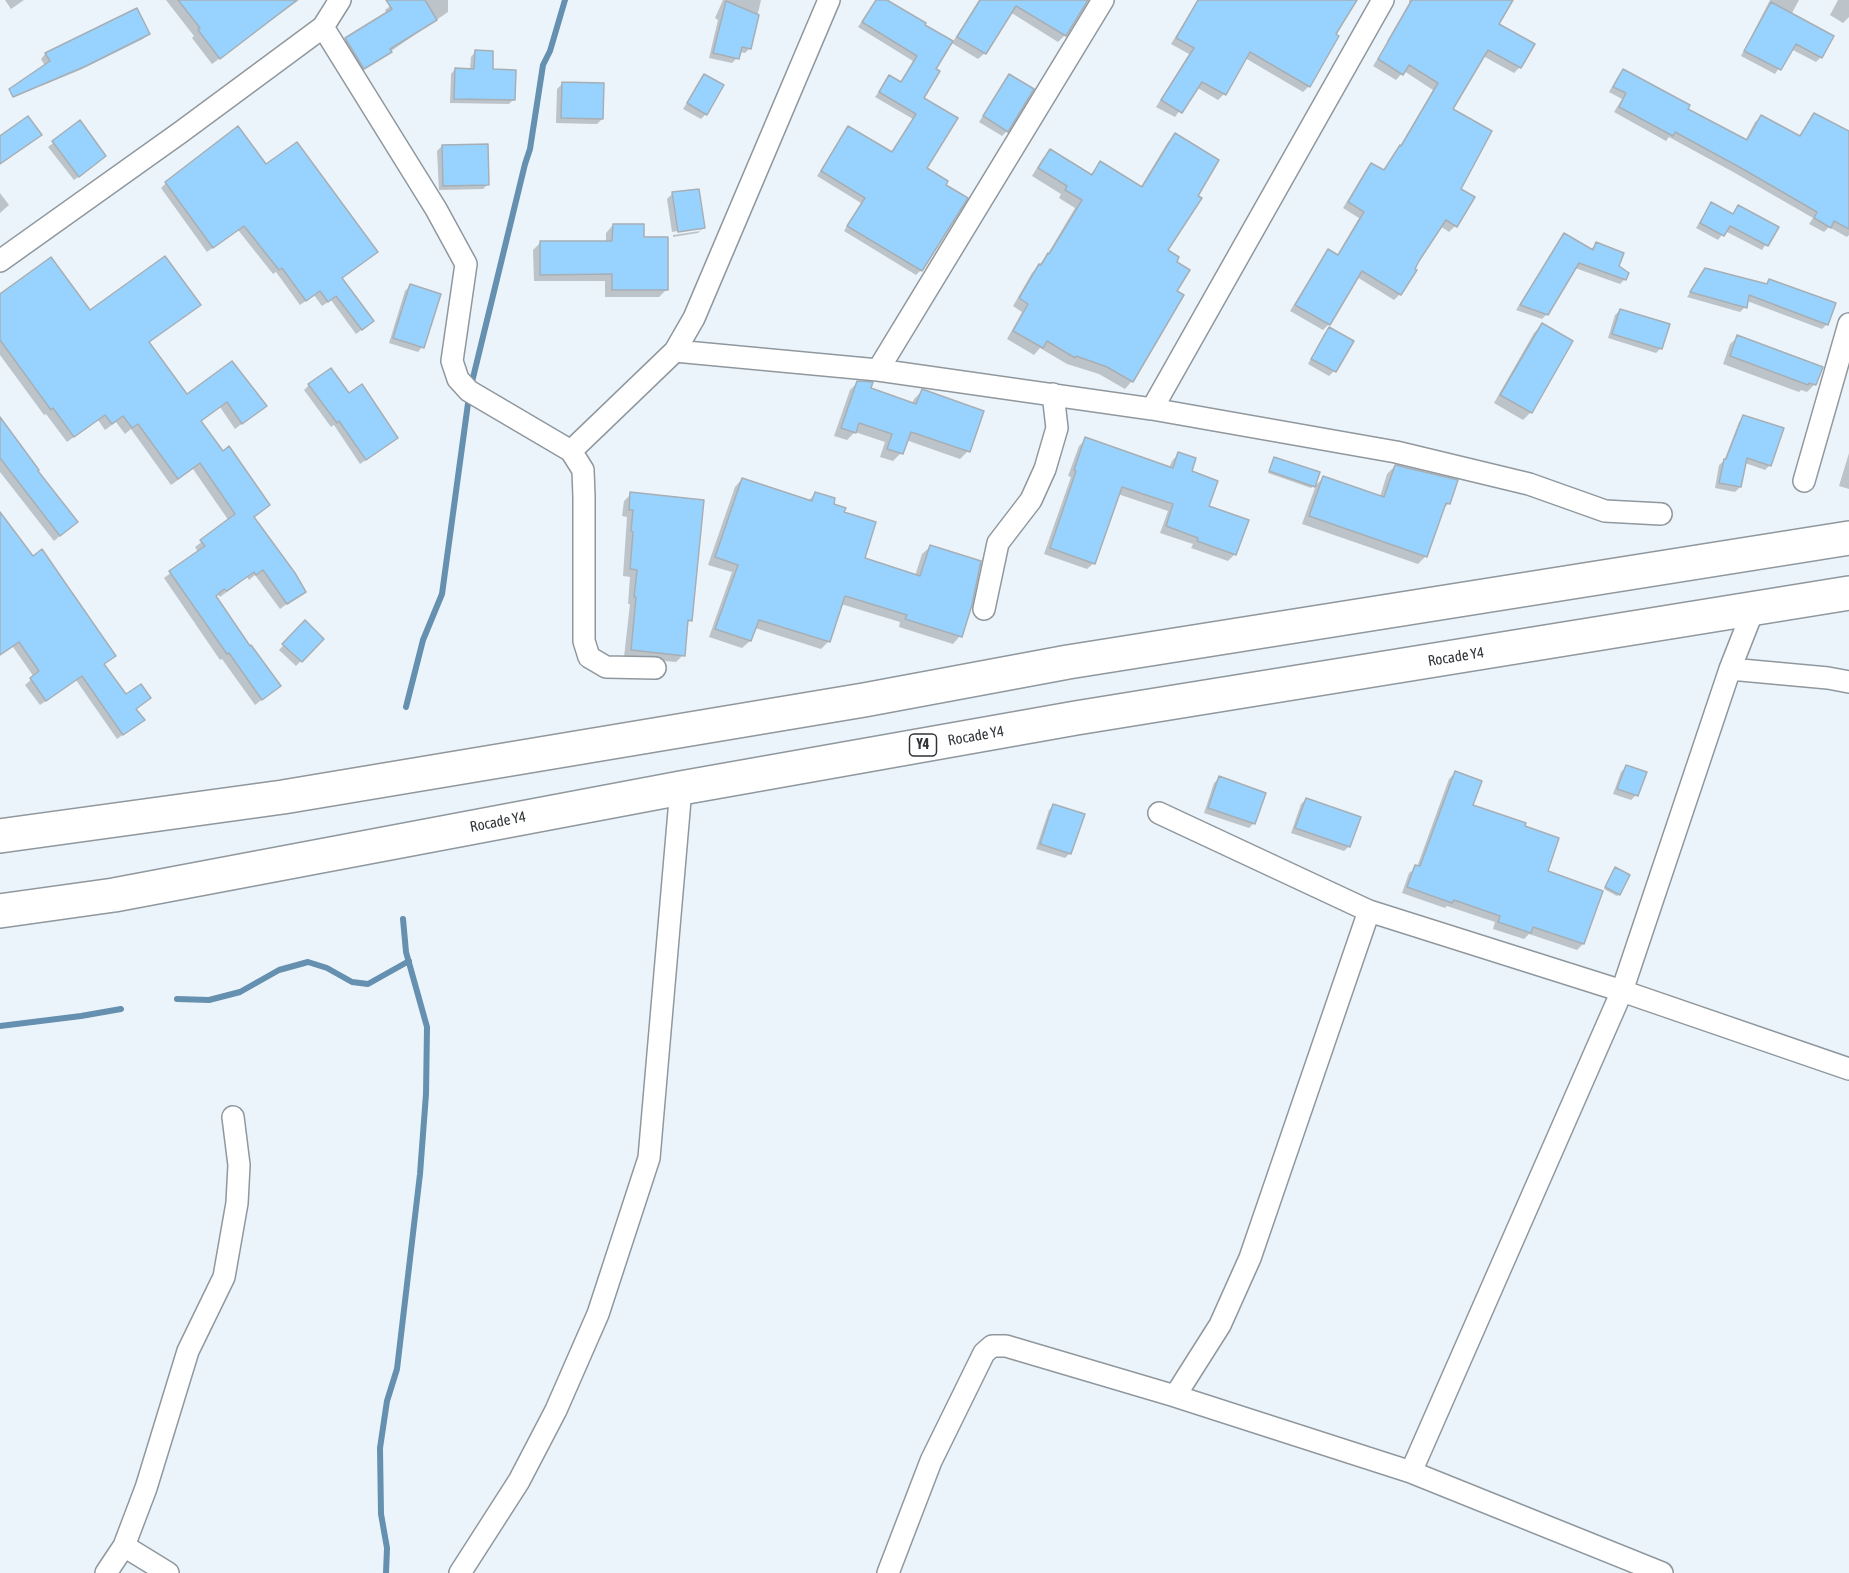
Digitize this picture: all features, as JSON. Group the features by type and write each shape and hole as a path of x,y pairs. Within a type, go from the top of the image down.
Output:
{"highway":[{"path":"0,836 284,797 864,700 1080,660 1849,538"},
{"name":"Rocade Y4","path":"0,911 114,895 681,788 1065,720 1849,593"},
{"path":"0,830 68,826"},
{"path":"0,931 114,895"}],"street":[{"path":"0,261 182,132 323,27 340,0"},
{"path":"571,451 675,351 694,318 829,0"},
{"path":"879,370 1103,0"},
{"path":"1152,409 1383,0"},
{"path":"323,27 436,209 466,264 452,361 458,379 469,391 571,451 583,470 584,641 589,657 606,667 655,668"},
{"path":"1804,482 1849,324"},
{"path":"675,351 879,370 1152,409 1396,452 1529,484 1605,511 1661,514"},
{"path":"984,609 998,543 1031,500 1045,469 1057,428 1053,394"},
{"path":"1411,1472 1622,991 1730,669 1755,608"},
{"path":"1730,669 1849,682"},
{"path":"460,1573 519,1481 556,1410 598,1314 649,1158 681,788"},
{"path":"1159,813 1369,911 1622,991 1849,1069"},
{"path":"1175,1396 1220,1325 1250,1258 1369,911"},
{"path":"106,1573 124,1546 146,1488 188,1351 224,1278 237,1203 239,1165 233,1117"},
{"path":"888,1573 931,1461 984,1353 992,1346 1006,1346 1175,1396 1411,1472 1634,1568 1662,1573"},
{"path":"124,1546 168,1573"}],"building":[{"path":"178,0 297,0 220,59"},
{"path":"386,0 425,0 437,20 390,49 392,52 364,69 345,38 392,9"},
{"path":"876,0 887,0 953,41 936,69 940,71 924,98 958,118 927,168 948,181 946,185 968,198 922,271 847,226 865,198 821,171 848,126 892,152 916,114 879,92 889,75 901,82 917,56 862,22"},
{"path":"980,0 1088,0 1066,36 1016,6 986,54 957,37"},
{"path":"1198,0 1357,0 1336,34 1339,36 1310,87 1250,52 1226,95 1202,82 1182,113 1161,100 1194,48 1176,38"},
{"path":"1412,0 1513,0 1499,24 1535,44 1521,68 1488,50 1453,109 1492,131 1461,189 1475,197 1457,227 1446,220 1419,261 1415,269 1417,270 1401,295 1362,271 1330,325 1295,305 1328,249 1338,255 1364,212 1348,202 1371,163 1384,170 1438,83 1409,65 1403,75 1378,59"},
{"path":"726,1 759,15 751,49 742,47 739,59 713,53"},
{"path":"1771,2 1834,36 1822,58 1796,44 1781,70 1744,51"},
{"path":"137,8 150,34 86,66 13,97 9,89 50,61 45,53"},
{"path":"475,50 493,51 493,69 516,70 515,100 454,99 455,68 474,69"},
{"path":"1623,69 1690,105 1688,109 1747,140 1761,115 1800,136 1814,113 1849,131 1849,229 1834,221 1831,228 1814,218 1817,212 1741,168 1675,132 1673,136 1619,107 1626,93 1613,87"},
{"path":"704,74 724,85 707,115 687,103"},
{"path":"1009,74 1034,89 1008,132 983,116"},
{"path":"562,82 604,83 603,119 561,118"},
{"path":"28,116 42,135 0,164 0,136"},
{"path":"80,120 106,156 79,177 52,141"},
{"path":"238,126 266,164 297,142 378,252 342,278 374,321 362,330 336,296 328,302 320,291 306,301 282,268 279,270 244,226 213,248 165,182"},
{"path":"1175,133 1219,160 1198,196 1202,198 1168,250 1179,257 1177,262 1190,270 1177,291 1184,295 1133,382 1107,367 1076,356 1075,358 1047,341 1043,348 1013,331 1028,304 1019,298 1082,200 1065,190 1067,186 1038,168 1050,149 1092,175 1100,161 1142,187"},
{"path":"488,144 489,185 443,186 442,145"},
{"path":"699,189 705,228 678,232 672,192"},
{"path":"1711,202 1733,214 1738,205 1779,227 1768,246 1730,226 1724,236 1700,223"},
{"path":"613,224 644,224 644,237 668,237 668,290 612,290 612,274 540,275 540,241 612,241"},
{"path":"1564,233 1593,250 1596,242 1624,253 1619,266 1629,273 1626,280 1579,263 1548,315 1520,305"},
{"path":"165,256 201,305 149,342 187,394 232,361 267,406 242,424 227,402 201,421 223,451 229,446 270,505 254,517 306,592 287,604 263,570 256,575 254,572 216,596 281,686 262,700 169,571 205,546 200,540 235,514 200,463 178,479 138,424 132,428 123,416 112,424 105,415 74,437 53,408 51,410 0,340 0,294 51,257 90,310"},
{"path":"1705,268 1767,284 1769,279 1836,303 1828,325 1749,295 1747,308 1690,292"},
{"path":"410,284 441,294 424,348 393,338"},
{"path":"1620,309 1670,324 1662,349 1612,334"},
{"path":"1542,323 1573,341 1532,413 1500,395"},
{"path":"1329,327 1354,341 1336,372 1311,359"},
{"path":"1737,335 1823,367 1816,385 1809,383 1808,385 1730,356"},
{"path":"331,368 349,393 362,384 398,438 366,460 339,421 337,423 308,384"},
{"path":"857,381 873,382 871,388 916,404 922,389 984,411 970,452 911,432 903,454 887,449 892,434 859,423 856,433 841,428"},
{"path":"1743,415 1784,428 1771,466 1747,458 1741,487 1719,483 1724,459 1726,459"},
{"path":"0,417 78,522 60,536 0,458"},
{"path":"1085,437 1173,468 1178,452 1196,458 1192,471 1218,481 1209,506 1249,520 1236,555 1197,541 1198,538 1166,526 1173,504 1122,487 1095,564 1050,548"},
{"path":"1274,457 1320,472 1315,487 1269,471"},
{"path":"1395,465 1458,480 1450,504 1446,503 1427,557 1309,516 1323,476 1384,497"},
{"path":"742,478 812,501 815,492 835,498 834,504 846,508 844,512 876,522 865,558 920,576 930,545 981,561 972,605 962,637 905,619 907,615 845,596 830,642 759,620 751,641 715,629 738,565 715,557"},
{"path":"630,492 704,500 692,621 688,620 685,656 631,650 637,570 630,569 633,510 629,510"},
{"path":"0,512 33,556 42,549 116,656 104,664 126,694 141,684 151,698 136,709 145,720 123,735 82,676 46,701 30,678 39,671 19,642 0,655"},
{"path":"305,620 324,639 302,662 282,644"},
{"path":"1626,765 1647,772 1638,796 1617,789"},
{"path":"1455,771 1482,781 1473,805 1526,823 1525,826 1559,838 1548,871 1603,891 1584,944 1533,927 1531,933 1498,922 1500,916 1454,900 1452,903 1407,887 1415,865 1420,866"},
{"path":"1219,776 1266,793 1255,824 1208,808"},
{"path":"1306,798 1361,817 1350,847 1295,828"},
{"path":"1053,804 1085,814 1071,854 1040,844"},
{"path":"1615,867 1630,875 1620,895 1605,887"}],"waterway":[{"path":"471,386 530,149 543,65 550,51 565,0"},
{"path":"406,707 423,640 442,594 469,396"},
{"path":"386,1573 387,1548 381,1514 380,1448 387,1401 397,1369 420,1174 426,1094 427,1027 406,952 403,919"},
{"path":"177,999 209,1000 240,992 279,970 308,962 327,968 352,982 368,984 409,961"},
{"path":"0,1026 121,1009"}]}
